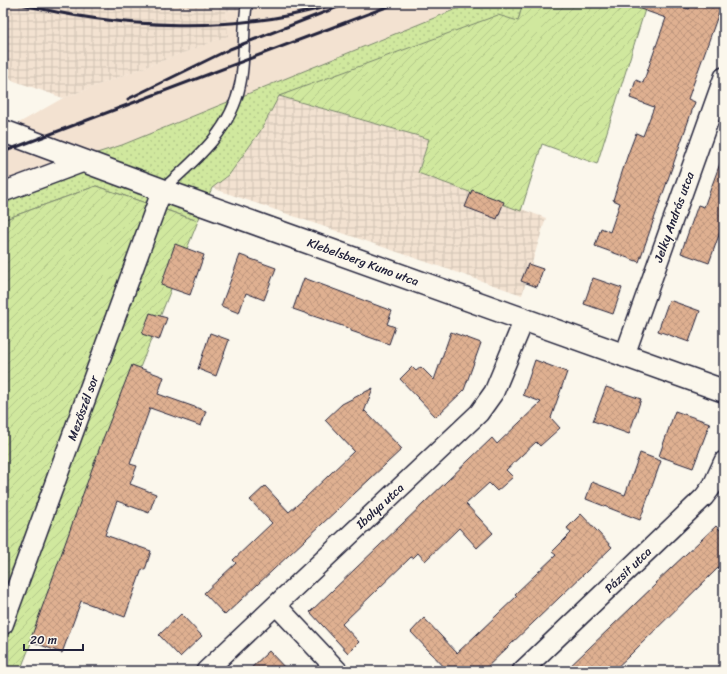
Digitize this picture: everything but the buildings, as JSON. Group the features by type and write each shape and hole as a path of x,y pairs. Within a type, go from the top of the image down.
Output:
{"street":[{"name":"Jelky András utca","path":"624,357 724,77"},
{"name":"Klebelsberg Kuno utca","path":"3,131 162,190 724,392"},
{"path":"3,192 86,161"},
{"name":"Mezőszél sor","path":"3,625 162,190"},
{"name":"Ibolya utca","path":"206,671 479,413 494,392 524,320"},
{"name":"Pázsit utca","path":"522,671 704,497 713,485 724,461"},
{"path":"276,605 338,671"}],"lane":[{"path":"162,190 196,160 211,143 225,124 235,105 241,84 247,3"}],"shaded area":[{"path":"3,3 280,3 226,11 228,36 63,98 3,77"},
{"path":"280,3 471,3 122,145 3,183 3,132 63,98 227,36 226,11"},
{"path":"279,96 429,139 418,172 546,218 522,295 212,188 229,175 261,130"}],"green space":[{"path":"471,3 523,3 518,21 279,96 261,130 229,175 212,188 198,221 96,186 3,220 3,183 122,145"},
{"path":"523,3 647,3 597,164 542,144 521,211 418,173 429,139 279,96 498,15 518,21"},
{"path":"96,186 198,221 20,671 3,671 3,220"}],"railway":[{"path":"17,3 55,12 95,18 136,23 178,25 219,24 260,20 300,13 338,3"},
{"path":"128,99 230,49 348,3"},
{"path":"3,152 397,3"}]}
